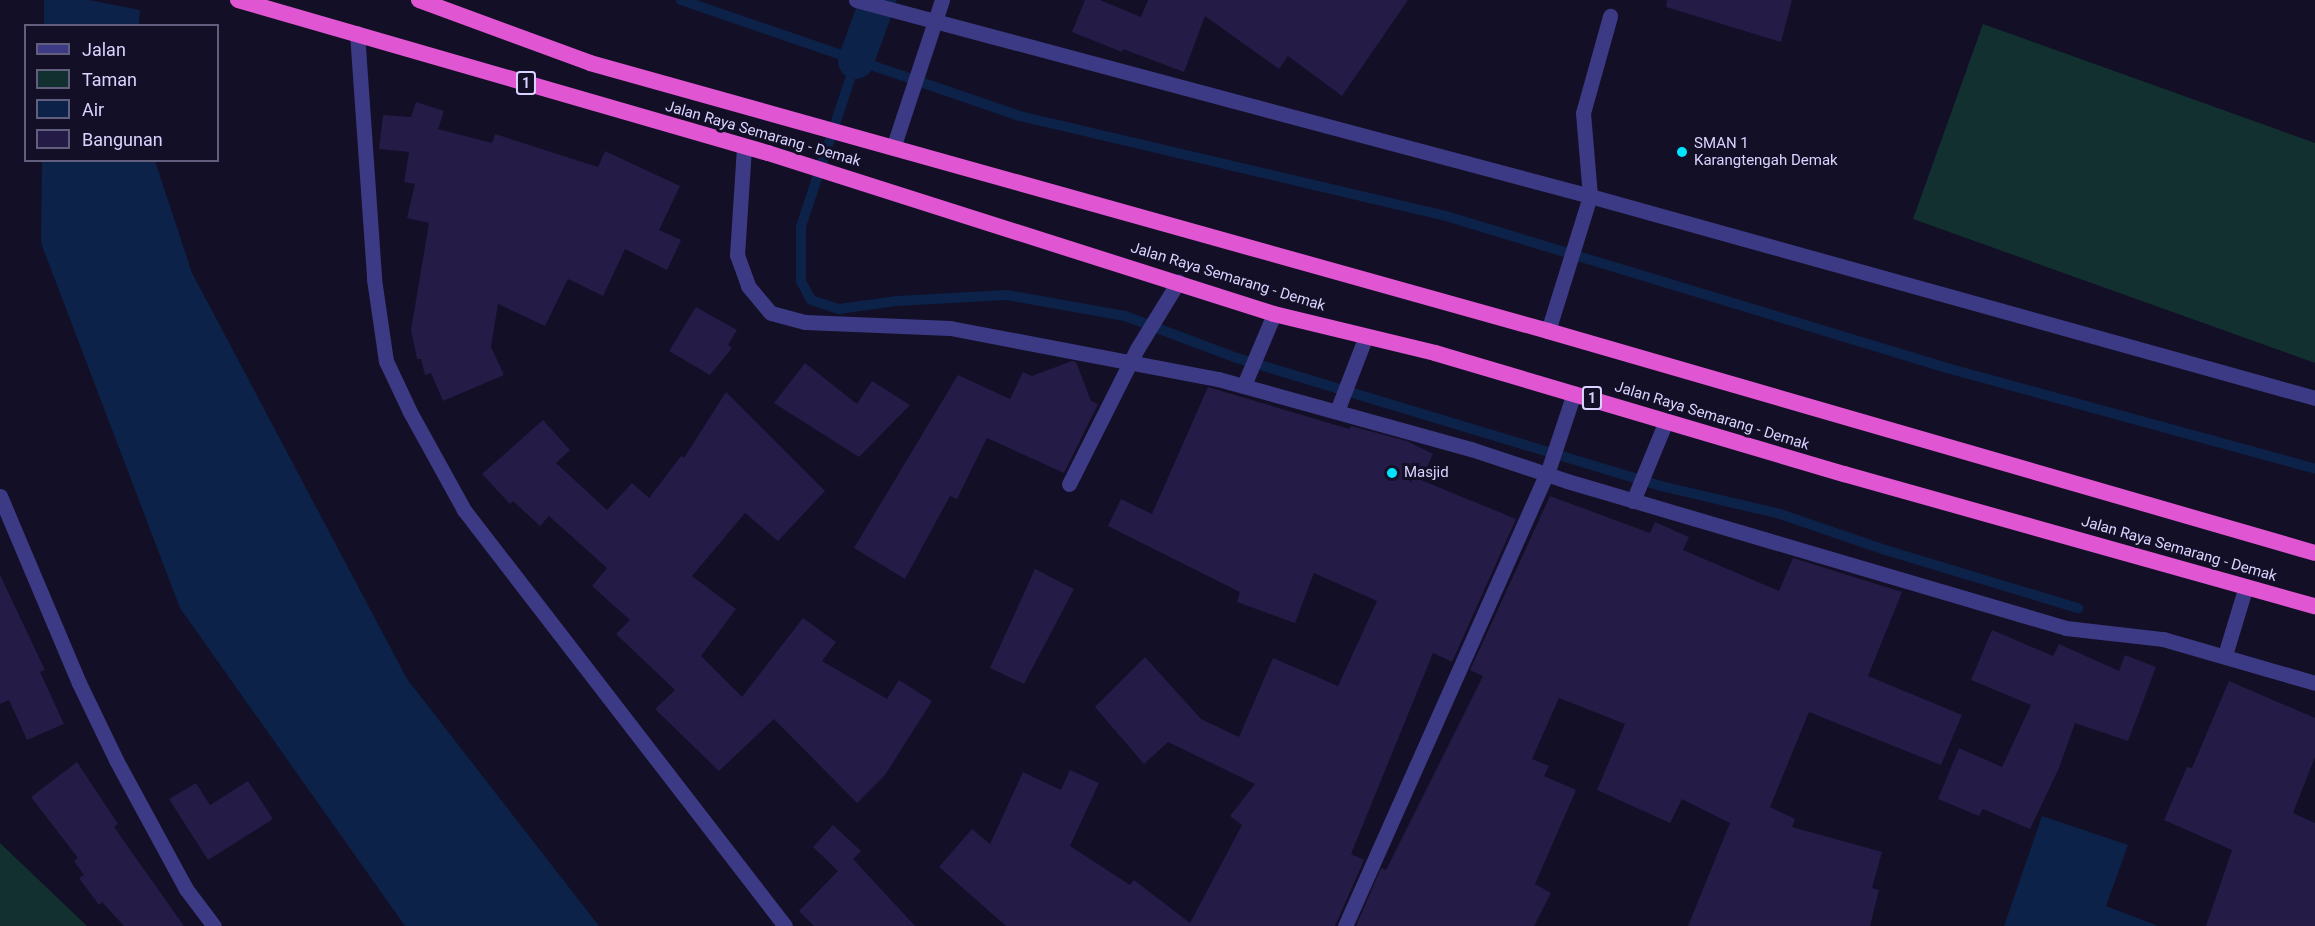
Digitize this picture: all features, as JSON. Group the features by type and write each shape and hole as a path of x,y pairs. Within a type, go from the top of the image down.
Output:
{"highway":[{"name":"Jalan Raya Semarang - Demak","path":"238,0 768,153 1274,314 1366,336 1574,393 2315,606"},
{"name":"Jalan Raya Semarang - Demak","path":"419,0 590,63 1548,332 2315,553"}],"street":[{"path":"856,0 1590,196 2315,398"},
{"path":"891,147 903,123 929,43 933,21 942,0"},
{"path":"1548,332 1590,196 1583,113 1610,16"},
{"path":"357,33 374,279 386,361 410,412 464,510 786,926"},
{"path":"744,147 737,255 748,286 771,313 805,322 950,328 1134,355 1246,380 1340,405 1547,471 1636,495 2066,628 2227,649 2315,683"},
{"path":"1069,484 1134,355 1178,282"},
{"path":"1246,380 1274,314"},
{"path":"1340,405 1366,336"},
{"path":"1345,926 1547,471 1574,393"},
{"path":"1636,495 1666,421"},
{"path":"0,496 79,683 116,760 186,889 214,926"},
{"path":"2227,649 2246,586"}],"green space":[{"path":"1983,24 2315,143 2315,363 1913,219"},
{"path":"0,843 87,926 0,926"}],"water":[{"path":"44,0 89,0 140,10 139,24 44,24"},
{"path":"42,162 155,162 192,273 407,679 599,926 405,926 180,608 41,243"},
{"path":"2042,816 2128,845 2106,906 2158,926 2004,926"}],"building":[{"path":"1085,0 1100,0 1141,17 1148,0 1408,0 1342,96 1288,56 1279,69 1205,16 1184,72 1123,49 1122,52 1072,32"},
{"path":"1667,0 1792,0 1781,42 1666,7"},
{"path":"416,102 444,111 438,129 492,143 495,134 598,167 605,151 680,186 659,230 681,240 667,270 625,249 603,296 568,279 545,326 498,304 491,347 504,375 443,401 431,373 425,375 421,359 417,359 411,330 429,223 407,218 415,184 404,182 409,152 379,149 383,115 411,117"},
{"path":"696,307 737,330 728,345 732,348 710,375 669,351"},
{"path":"1072,361 1076,362 1091,401 1098,404 1064,473 987,438 957,499 950,496 905,579 854,548 958,375 1010,399 1023,372 1032,376"},
{"path":"805,363 857,404 872,381 910,405 859,457 774,403"},
{"path":"1208,387 1349,429 1351,426 1407,441 1433,454 1421,480 1516,519 1452,662 1433,653 1351,854 1364,860 1335,926 1006,926 939,867 972,829 990,844 1023,772 1061,790 1070,770 1099,783 1070,846 1130,885 1134,880 1190,923 1242,825 1230,816 1255,784 1168,742 1144,764 1095,707 1145,657 1201,719 1239,737 1273,658 1338,686 1377,601 1314,573 1295,623 1237,602 1240,592 1108,526 1121,499 1152,514"},
{"path":"726,392 825,491 778,541 745,513 692,576 736,609 701,656 742,697 803,618 836,642 822,661 887,699 899,680 932,701 885,775 857,803 774,719 719,771 655,709 675,690 616,634 630,620 592,586 607,568 549,516 540,526 513,501 510,504 482,474 543,420 570,450 556,463 607,510 632,483 649,498 681,456 684,458"},
{"path":"1550,496 1650,533 1655,522 1689,537 1683,550 1779,591 1793,558 1902,592 1868,676 1962,715 1941,765 1809,712 1770,807 1795,819 1792,827 1882,852 1872,888 1879,890 1870,926 1688,926 1730,823 1682,799 1670,823 1597,790 1625,724 1559,698 1532,759 1549,766 1544,776 1576,790 1535,884 1551,893 1534,926 1356,926 1381,868 1386,870 1483,676 1470,670"},
{"path":"1035,569 1074,589 1024,684 990,668"},
{"path":"0,575 45,670 40,672 64,724 27,740 9,700 0,704"},
{"path":"1992,630 2053,656 2059,644 2119,671 2125,655 2156,667 2128,741 2075,723 2059,768 2030,829 1983,809 1979,816 1938,799 1959,748 2002,767 2031,705 1971,680"},
{"path":"2229,681 2315,718 2315,757 2293,813 2315,823 2315,926 2206,926 2232,850 2164,820 2187,767 2192,768"},
{"path":"77,762 118,824 114,827 184,926 124,926 102,902 99,905 79,878 84,875 74,861 78,858 31,797"},
{"path":"248,781 273,819 208,860 169,799 196,783 210,805"},
{"path":"833,825 861,851 853,859 915,926 814,926 799,911 838,871 813,847"}],"waterway":[{"path":"681,0 1020,116 1446,216 1947,368 2315,469"},
{"path":"856,61 878,0"},
{"path":"856,61 801,226 801,281 811,300 839,309 897,301 1007,295 1125,316 1237,358 1661,486 1780,514 1882,549 2078,608"}],"place":[{"name":"SMAN 1 Karangtengah Demak","path":"1682,152"},
{"name":"Masjid","path":"1392,473"}]}
